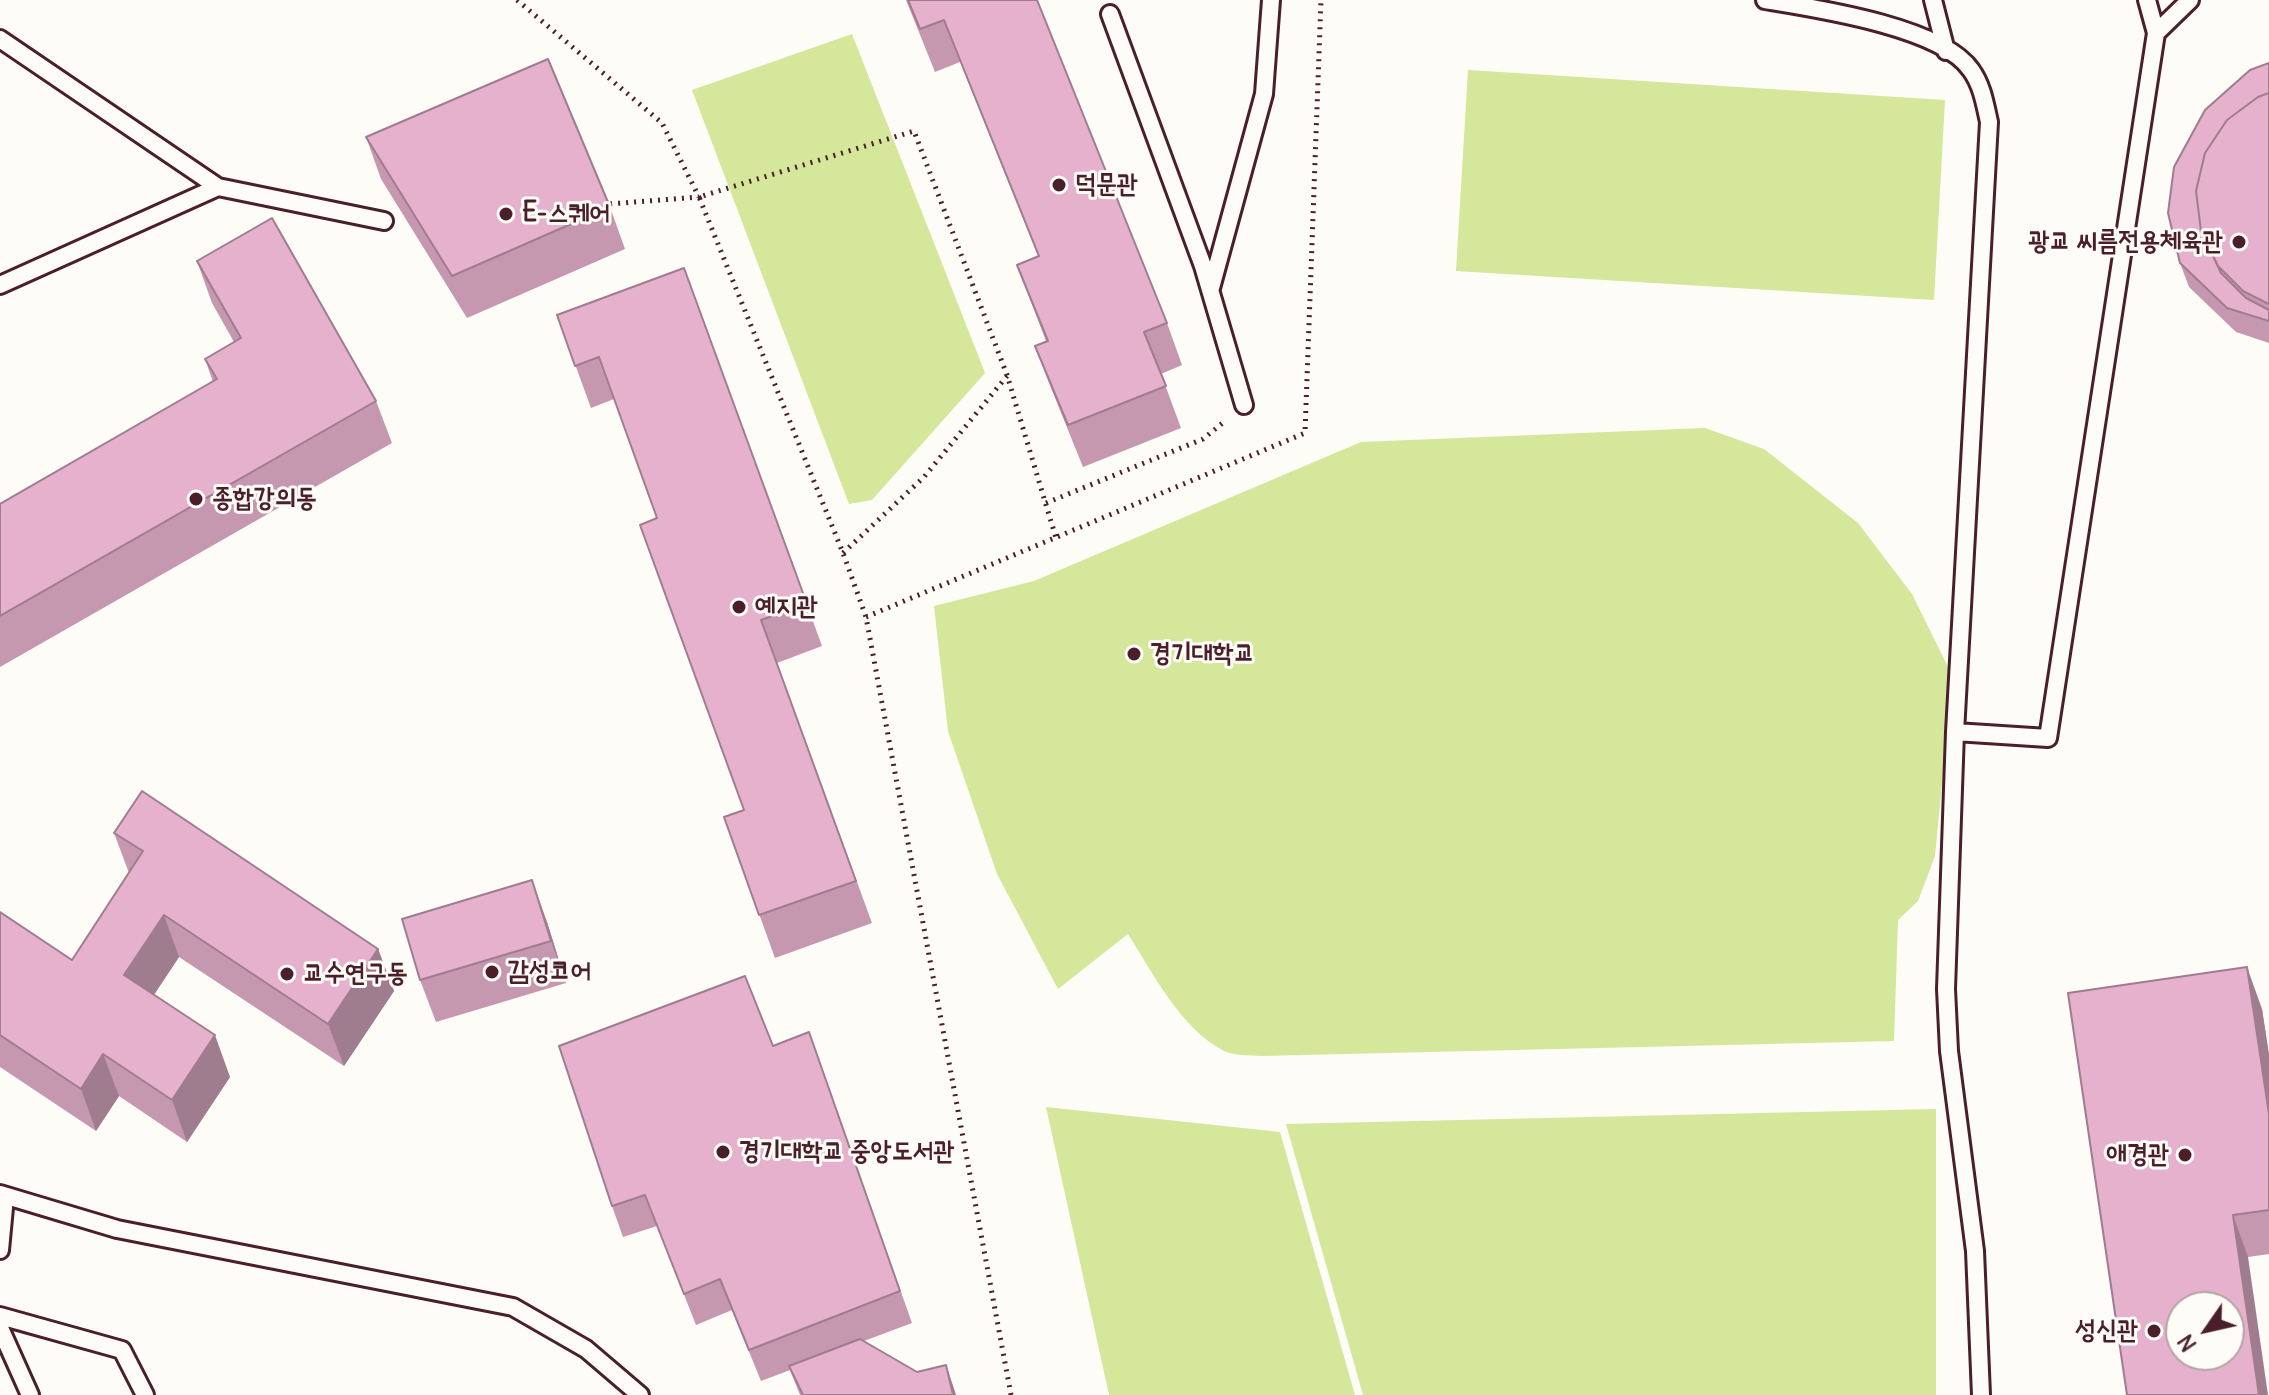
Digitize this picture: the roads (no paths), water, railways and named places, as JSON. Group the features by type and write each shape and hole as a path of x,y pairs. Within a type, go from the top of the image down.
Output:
{"lane":[{"path":"1210,289 1264,94 1271,0"},
{"path":"1765,0 1852,13 1946,51 1970,67 1982,93 1989,122 1955,732 1946,989 1949,1051 1975,1251 1981,1395"},
{"path":"1933,0 1946,51"},
{"path":"1955,732 2048,738 2156,33 2147,0"},
{"path":"2156,33 2190,0"},
{"path":"1110,14 1210,289 1244,405"},
{"path":"0,39 218,187 384,221"},
{"path":"0,285 218,187"},
{"path":"0,1250 3,1195 117,1229 513,1307 586,1349 640,1395"},
{"path":"0,1316 122,1350 145,1395"},
{"path":"0,1328 30,1395"}],"place":[{"name":"덕문관","path":"1059,185"},
{"name":"E-스퀘어","path":"506,214"},
{"name":"광교 씨름전용체육관","path":"2239,242"},
{"name":"종합강의동","path":"196,499"},
{"name":"예지관","path":"739,607"},
{"name":"경기대학교","path":"1134,654"},
{"name":"감성코어","path":"492,972"},
{"name":"교수연구동","path":"287,974"},
{"name":"경기대학교 중앙도서관","path":"723,1152"},
{"name":"애경관","path":"2185,1155"},
{"name":"성신관","path":"2154,1331"}]}
